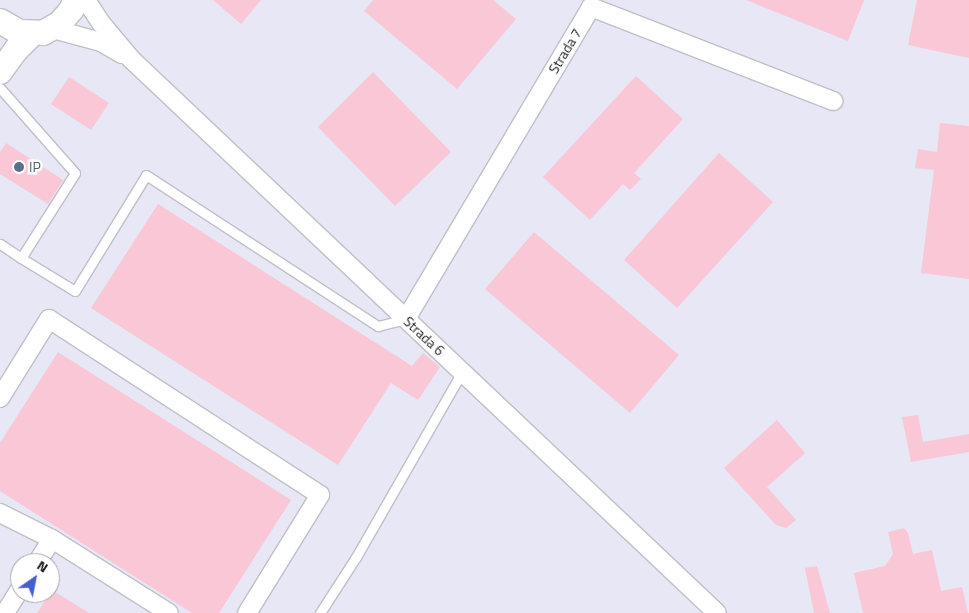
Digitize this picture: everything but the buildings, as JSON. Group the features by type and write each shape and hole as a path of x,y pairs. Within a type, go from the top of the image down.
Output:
{"street":[{"path":"0,72 17,49 42,31 67,17 75,0"},
{"name":"Strada 6","path":"86,0 101,23 131,59 717,613"},
{"name":"Strada 7","path":"406,319 591,7 833,101"},
{"path":"0,21 19,32 42,31"},
{"name":"Strada 6","path":"42,31 101,42 131,59"},
{"path":"0,398 49,319 320,496 247,613"},
{"path":"0,513 52,539 169,613"},
{"path":"43,553 52,539"}],"lane":[{"path":"0,88 75,173 22,258"},
{"path":"0,244 75,290 146,175 378,326 406,319"},
{"path":"320,613 356,557 462,372"}],"shaded area":[{"path":"0,0 969,0 969,613 0,613"}],"place":[{"name":"IP","path":"19,167"}]}
